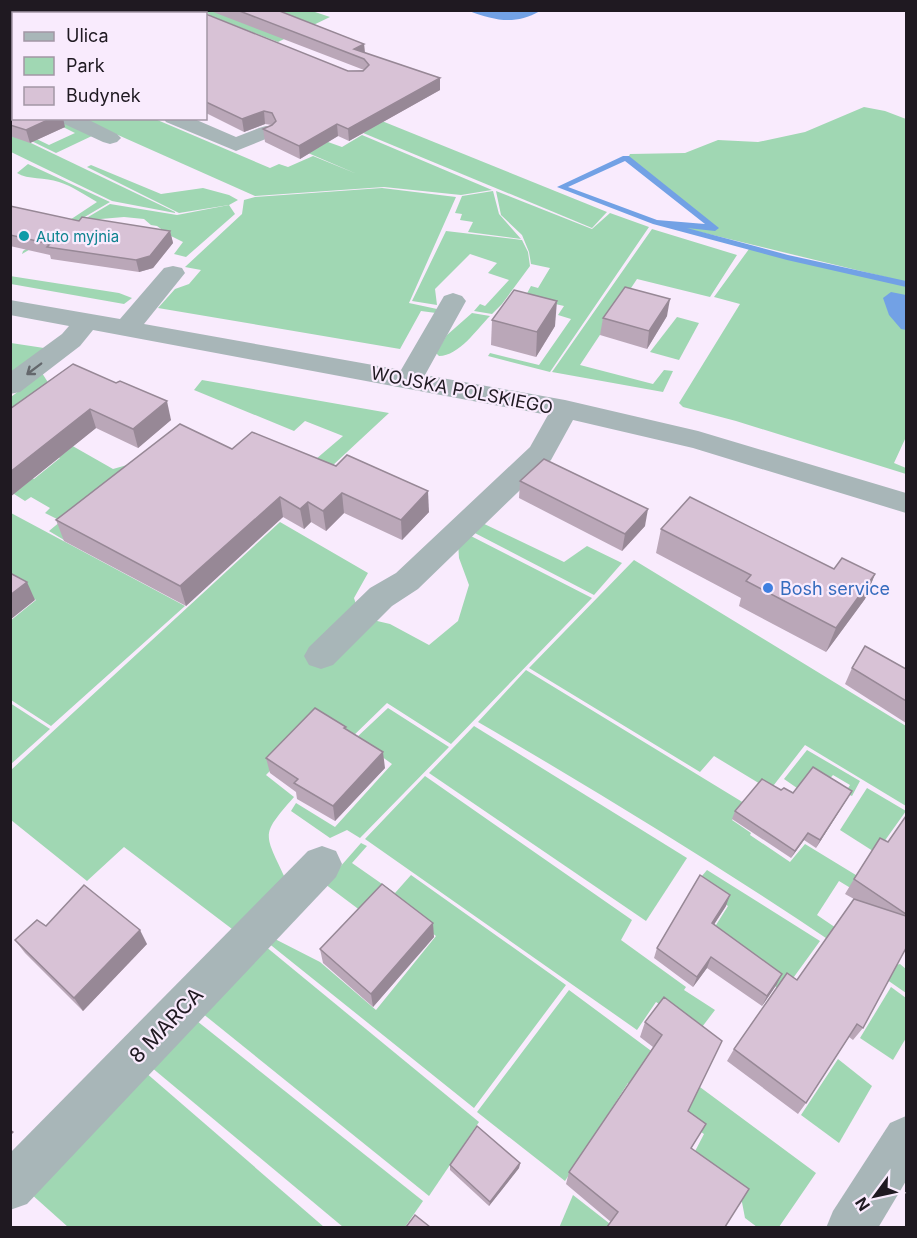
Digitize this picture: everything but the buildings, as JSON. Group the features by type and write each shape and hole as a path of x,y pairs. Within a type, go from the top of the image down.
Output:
{"street":[{"path":"71,120 105,136"},
{"path":"177,120 236,145 266,132"},
{"path":"127,328 173,273"},
{"path":"409,379 453,301"},
{"name":"WOJSKA POLSKIEGO","path":"10,308 566,409 698,440 906,503"},
{"path":"10,386 71,340 87,321"},
{"path":"321,656 381,597 407,581 541,453 566,409"},
{"name":"8 MARCA","path":"10,1187 322,864"},
{"path":"850,1227 906,1139"}],"green space":[{"path":"312,11 330,17 278,42 211,16 206,12"},
{"path":"325,98 607,212 592,228 303,108"},
{"path":"864,107 885,111 906,119 906,282 667,224 716,229 628,158 630,154 685,153 718,140 758,142 805,132"},
{"path":"10,115 22,132 49,145 75,133 59,125 64,121 94,135 56,153 11,131"},
{"path":"84,120 157,120 270,168 279,164 288,167 313,156 357,174 280,141 328,142 342,147 362,135 492,190 461,195 384,187 255,196"},
{"path":"10,133 175,213 112,201 11,152"},
{"path":"28,164 110,202 22,254 23,251 97,202 54,180 26,177 17,173"},
{"path":"91,165 161,194 203,188 229,195 238,200 229,205 179,213 87,167"},
{"path":"382,188 456,197 409,303 437,309 436,313 421,311 400,349 158,308 175,289 189,284 201,270 185,267 242,214 244,200 255,197"},
{"path":"493,191 499,214 521,239 468,232 473,222 460,220 462,214 455,213 462,196"},
{"path":"496,191 592,229 610,213 649,227 550,372 488,356 490,353 539,365 571,319 558,315 564,306 525,297 531,286 538,288 550,268 531,264 522,235 501,215"},
{"path":"110,204 177,215 229,205 235,214 186,257 174,254 183,242 144,219 124,217 89,220 41,245"},
{"path":"652,229 737,255 710,297 637,279 580,365 653,384 664,370 673,371 663,392 552,372"},
{"path":"446,231 522,240 528,252 530,266 492,314 474,311 480,304 485,306 509,280 488,273 497,263 470,254 435,289 437,305 412,301"},
{"path":"749,249 906,286 906,437 894,463 906,468 906,474 736,421 683,407 679,403 740,304 714,297"},
{"path":"10,276 119,293 132,298 124,304 11,284"},
{"path":"472,313 490,316 454,352 439,356 436,353 447,335"},
{"path":"677,317 699,323 679,360 650,352"},
{"path":"11,343 44,348 11,373"},
{"path":"42,373 49,384 48,432 113,469 173,452 64,540 49,531 61,521 45,513 50,508 31,497 25,501 11,492 10,486 26,475 34,479 60,458 11,427 11,397"},
{"path":"202,380 389,413 332,466 316,459 343,436 305,421 294,431 194,390"},
{"path":"11,513 185,606 51,726 11,700 10,621 36,600 11,585"},
{"path":"478,521 564,562 587,546 622,563 594,595 469,530"},
{"path":"280,522 368,573 354,598 360,617 390,624 429,645 458,621 469,585 459,558 458,543 465,533 592,598 451,744 387,703 348,741 318,722 266,775 294,797 275,820 269,835 273,851 285,878 236,932 124,847 87,881 11,820 11,770"},
{"path":"634,560 906,726 906,806 805,745 770,790 714,756 700,772 529,668"},
{"path":"526,670 744,803 732,820 790,862 805,844 869,883 862,895 839,881 817,915 892,966 900,964 906,969 906,993 695,853 478,722"},
{"path":"10,703 50,729 11,764 10,764"},
{"path":"388,708 449,747 360,838 347,830 330,838 291,811 296,803 335,827 392,764 356,738"},
{"path":"474,726 687,858 646,921 429,773"},
{"path":"807,750 860,781 852,796 845,793 850,785 833,775 826,783 797,788 784,779"},
{"path":"425,776 632,920 621,940 686,987 684,990 715,1010 699,1031 656,1002 637,1030 365,839"},
{"path":"867,788 906,811 876,853 840,830"},
{"path":"361,843 367,846 352,863 395,893 411,875 566,985 474,1108 267,942 273,938 320,962 376,1010 436,936 383,896 365,914 325,884"},
{"path":"707,870 820,941 783,992 761,976 685,904 716,925 728,906 696,883"},
{"path":"265,946 479,1122 429,1196 202,1013"},
{"path":"891,987 906,998 906,1038 893,1060 860,1038"},
{"path":"569,990 816,1173 779,1227 757,1227 745,1218 741,1197 691,1159 704,1134 628,1083 565,1181 477,1112"},
{"path":"197,1021 423,1201 405,1227 343,1227 151,1067"},
{"path":"838,1059 872,1086 839,1143 801,1115"},
{"path":"145,1072 324,1227 68,1227 30,1193"},
{"path":"573,1195 614,1227 559,1228"}],"water":[{"path":"469,11 540,11 522,18 505,20"},
{"path":"891,292 906,295 906,330 901,329 889,315 883,298"}],"waterway":[{"path":"626,158 715,228 656,222 561,187 626,158"},
{"path":"656,222 787,257 906,284"}],"place":[{"name":"Auto myjnia","path":"24,236"},
{"name":"Bosh service","path":"768,588"}]}
